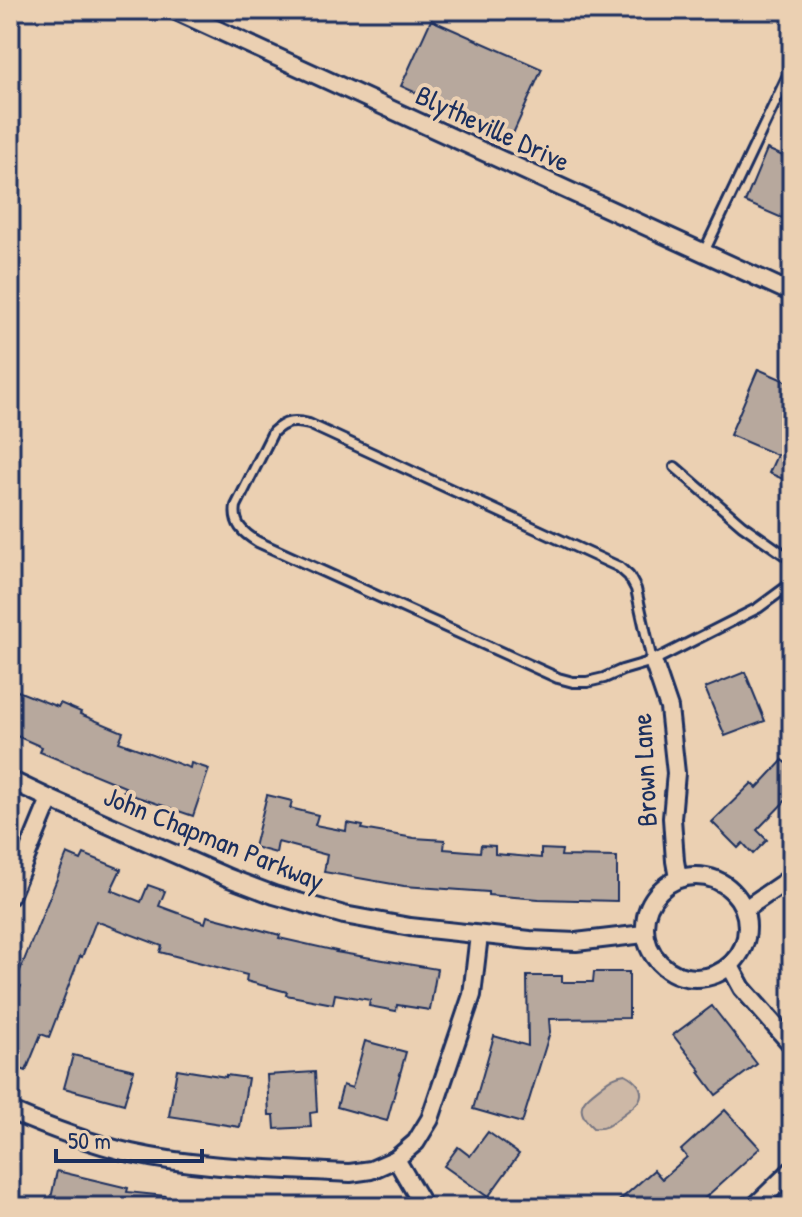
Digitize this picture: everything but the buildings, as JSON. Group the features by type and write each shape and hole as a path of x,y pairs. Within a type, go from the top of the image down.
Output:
{"street":[{"name":"Blytheville Drive","path":"174,10 792,293"},
{"name":"Brown Lane","path":"653,661 669,708 676,773 672,818 678,878"},
{"name":"John Chapman Parkway","path":"10,780 229,878 274,895 344,915 410,927 576,942 644,934"},
{"path":"10,896 50,799"},
{"path":"696,875 716,879 731,889 745,909 748,927 745,945 730,966 718,974 700,979 678,975 662,966 650,951 644,934 649,905 666,885 678,878 696,875"},
{"path":"745,909 792,877"},
{"path":"10,1111 43,1126 131,1153 207,1165 350,1173 371,1170 396,1159 416,1142 430,1119 472,995 479,935"},
{"path":"730,966 742,988 792,1045"},
{"path":"396,1159 424,1207"},
{"path":"754,1207 792,1170"}],"lane":[{"path":"703,253 788,75"},
{"path":"653,661 636,589 629,576 619,567 309,424 289,422 273,432 236,506 234,515 237,524 244,534 258,542 558,678 573,682 587,682 653,661 758,608 792,583"},
{"path":"675,467 742,525 792,560"}],"shaded area":[{"path":"625,1074 639,1086 639,1100 608,1125 593,1128 583,1115 582,1105 609,1080"}]}
